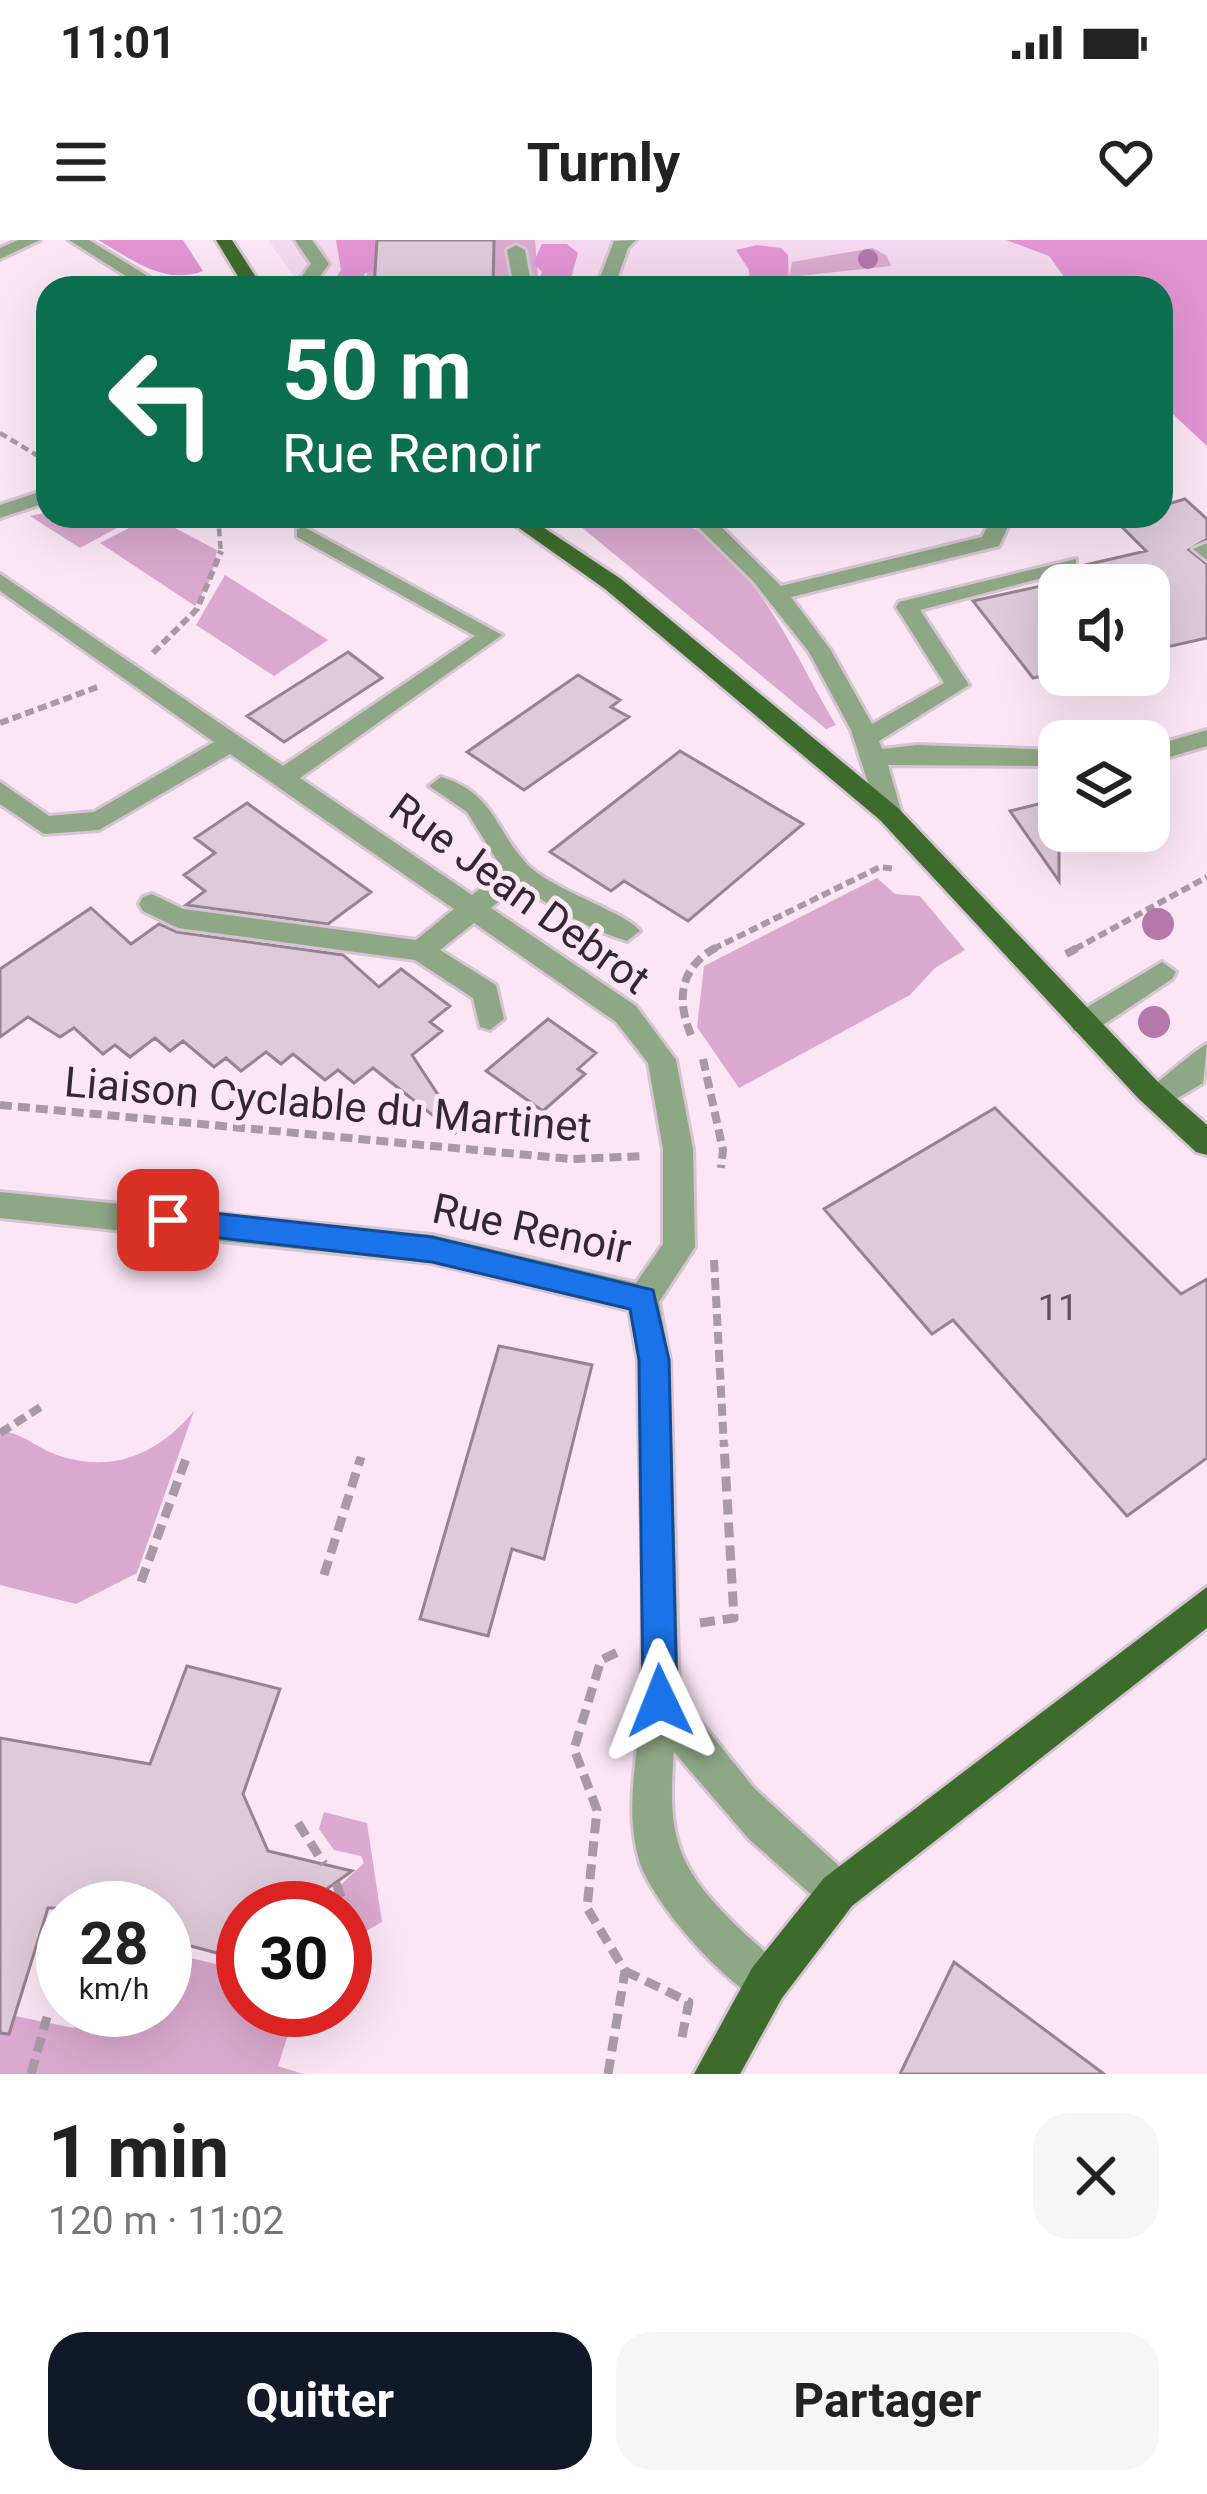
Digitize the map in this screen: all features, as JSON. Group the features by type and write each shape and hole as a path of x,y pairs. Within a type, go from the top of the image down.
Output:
{"main road":[{"path":"224,240 246,276"},
{"path":"530,528 613,584 889,814 1084,1023 1207,1143"},
{"path":"716,2074 766,1983 838,1892 1207,1605"}],"street":[{"path":"0,254 32,240"},
{"path":"77,240 138,276"},
{"path":"304,240 320,264 311,276"},
{"path":"609,276 620,245 628,240"},
{"path":"515,250 520,276"},
{"path":"0,512 36,499"},
{"path":"711,528 781,593 870,748 889,814"},
{"path":"781,593 991,541 997,528"},
{"path":"283,778 491,635 304,533"},
{"path":"870,748 956,685 908,607 1038,572"},
{"name":"Rue Jean Debrot","path":"0,581 626,1014 662,1060 678,1149 680,1247 643,1299"},
{"path":"1170,749 1207,738"},
{"path":"0,790 44,825 99,820 231,743"},
{"path":"870,748 1038,757"},
{"path":"441,786 476,806 518,872 584,914 627,931"},
{"path":"421,951 518,872"},
{"path":"152,904 178,918 421,951 486,994 490,1018"},
{"path":"1084,1023 1162,972"},
{"path":"1156,1097 1202,1069"},
{"name":"Rue Renoir","path":"0,1205 432,1249 643,1299 654,1360 660,1701 649,1810 660,1862 704,1923 766,1983"},
{"path":"660,1701 715,1778 761,1830 838,1892"}],"path":[{"path":"0,433 36,455"},
{"path":"721,1174 723,1150 708,1070 682,1016 682,981 690,967 701,956 880,867 909,870 932,864"},
{"path":"1049,941 1063,956 1207,877"},
{"name":"Liaison Cyclable du Martinet","path":"0,1106 571,1159 626,1159 678,1149 723,1150"},
{"path":"691,1625 734,1618 731,1504 717,1376 715,1243"},
{"path":"0,1432 42,1406"},
{"path":"142,1582 187,1456"},
{"path":"325,1575 361,1457"},
{"path":"622,1650 601,1660 574,1749 597,1810 586,1908 626,1971 689,2002 691,2013 676,2054"},
{"path":"298,1823 324,1864"},
{"path":"608,2074 626,1971"},
{"path":"31,2074 41,2037"}],"shaded area":[{"path":"98,240 183,240 203,271 162,273"},
{"path":"268,240 1006,240 1049,256 1063,276 294,276"},
{"path":"336,240 383,240 382,267 365,276 337,276 341,270"},
{"path":"370,240 535,240 538,276 367,276"},
{"path":"1006,240 1207,240 1207,446 1173,414 1173,276 1063,276 1049,256"},
{"path":"542,244 567,244 578,253 572,276 540,276 533,263"},
{"path":"757,245 781,248 788,255 789,276 749,276 736,250"},
{"path":"873,248 887,256 891,266 789,276 792,262"},
{"path":"49,528 117,528 80,548"},
{"path":"129,528 175,528 217,550 211,578 195,606 100,543"},
{"path":"583,528 691,528 725,552 787,637 836,725 826,729"},
{"path":"225,575 328,640 274,676 196,625"},
{"path":"877,878 895,894 920,896 965,950 935,968 910,995 739,1088 697,1027 704,966"},
{"path":"194,1411 137,1573 76,1604 0,1585 0,1430 60,1456 99,1462 151,1448"},
{"path":"324,1812 367,1823 382,1922 372,1928 372,1881 345,1881 364,1863 361,1856 334,1850 319,1829"},
{"path":"192,1958 216,1964 216,2037 287,2037 278,2066 303,2074 0,2074 0,2013 36,2020 36,2037 192,2037"}],"building":[{"path":"377,240 494,240 493,276 375,276"},
{"path":"1185,499 1207,519 1207,539 1189,550 1207,564 1207,638 1170,646 1170,564 1090,564 1146,551 1123,528 1173,528 1173,502"},
{"path":"1038,587 1038,677 1033,678 973,601"},
{"path":"348,652 382,678 284,742 247,716"},
{"path":"578,675 620,700 611,707 629,717 524,790 467,752"},
{"path":"680,751 803,824 688,921 624,881 611,891 550,852"},
{"path":"247,803 371,892 328,924 186,905 205,891 184,875 215,853 195,838"},
{"path":"1038,804 1038,851 1010,811"},
{"path":"1039,852 1059,852 1059,881"},
{"path":"91,908 131,944 159,924 177,932 343,955 379,987 401,969 450,1006 430,1022 442,1031 412,1055 460,1128 455,1133 373,1068 354,1083 338,1070 325,1080 293,1054 281,1064 266,1052 241,1071 226,1058 214,1067 183,1041 170,1051 155,1038 130,1057 115,1045 103,1054 74,1028 60,1037 28,1017 0,1037 0,969"},
{"path":"548,1019 596,1053 578,1069 585,1074 543,1111 486,1071"},
{"path":"995,1108 1181,1294 1207,1279 1207,1458 1127,1516 953,1320 932,1334 824,1209"},
{"path":"499,1346 592,1365 544,1559 512,1549 488,1636 420,1619"},
{"path":"187,1666 280,1689 243,1794 268,1851 352,1871 338,1881 216,1881 216,1953 192,1946 192,1881 36,1881 36,1947 9,2034 0,2033 0,1738 150,1764"},
{"path":"954,1962 1104,2074 900,2074"}],"route":[{"path":"168,1220 432,1249 643,1299 654,1360 660,1701"}]}
